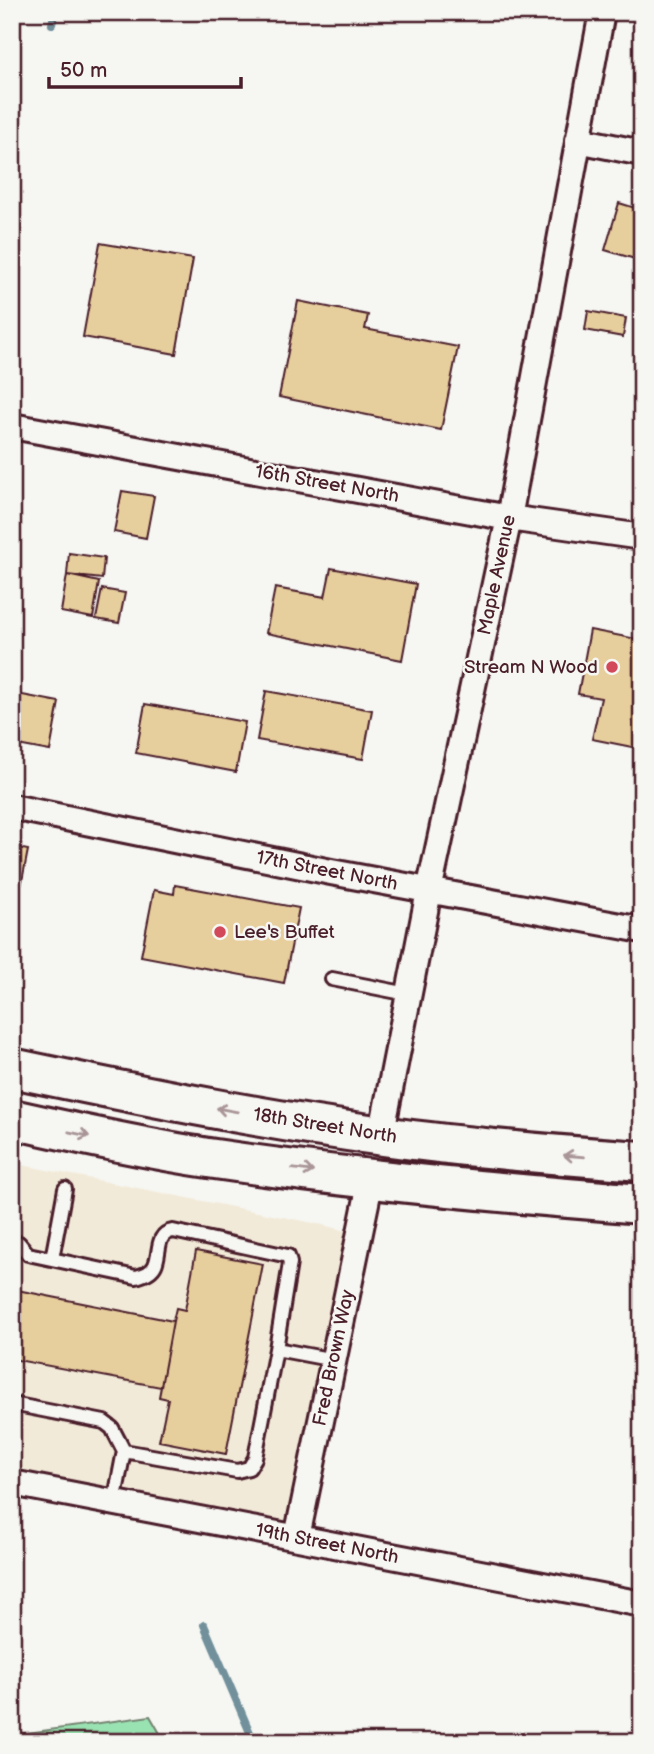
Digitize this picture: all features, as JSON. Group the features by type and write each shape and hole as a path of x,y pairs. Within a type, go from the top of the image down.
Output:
{"main road":[{"name":"18th Street North","path":"12,1068 208,1107 381,1136 642,1161"},
{"path":"12,1119 216,1159 371,1179 642,1203"}],"street":[{"name":"Maple Avenue","path":"381,1136 429,891 509,518 602,12"},
{"path":"578,140 642,153"},
{"name":"16th Street North","path":"12,426 509,518 642,537"},
{"name":"17th Street North","path":"12,807 429,891 642,930"},
{"name":"Fred Brown Way","path":"297,1537 371,1179"},
{"name":"19th Street North","path":"12,1483 642,1604"}],"lane":[{"path":"332,979 408,994"},
{"path":"52,1259 65,1189"},
{"path":"12,1242 19,1243 28,1254 136,1278 149,1273 155,1265 161,1237 173,1231 288,1256 290,1263 255,1458 249,1468 237,1471 124,1451"},
{"path":"275,1349 334,1360"},
{"path":"12,1404 104,1422 112,1428 124,1451 114,1503"}],"shaded area":[{"path":"12,1163 357,1234 297,1537 12,1482"}],"green space":[{"path":"150,1716 165,1742 12,1742 12,1735"}],"building":[{"path":"619,203 642,210 642,243 640,242 635,259 605,250"},
{"path":"100,243 193,259 176,354 83,337"},
{"path":"298,301 368,315 365,329 458,347 441,430 279,397"},
{"path":"588,311 626,318 623,337 585,330"},
{"path":"122,491 154,496 146,538 114,532"},
{"path":"69,553 104,558 102,579 67,575"},
{"path":"331,568 416,584 402,660 266,633 275,588 325,597"},
{"path":"67,575 99,582 93,618 61,612"},
{"path":"102,589 125,593 119,623 96,619"},
{"name":"Stream N Wood","path":"590,630 642,640 642,749 592,739 601,698 578,694"},
{"path":"266,691 372,710 363,759 257,740"},
{"path":"12,693 59,702 50,751 12,744"},
{"path":"145,704 245,722 236,772 136,753"},
{"path":"12,847 28,850 17,907 12,906"},
{"name":"Lee's Buffet","path":"175,885 299,908 284,983 141,956 154,890 174,894"},
{"path":"196,1251 263,1264 226,1454 159,1441 168,1399 159,1397 161,1387 12,1359 12,1289 173,1321 176,1308 185,1310"},
{"path":"196,1251 263,1264 226,1454 159,1441 168,1399 159,1397 173,1321 176,1308 185,1310"}],"waterway":[{"path":"52,24 55,12"},
{"path":"204,1625 254,1742"}],"place":[{"name":"Stream N Wood","path":"612,667"},
{"name":"Lee's Buffet","path":"220,932"}]}
